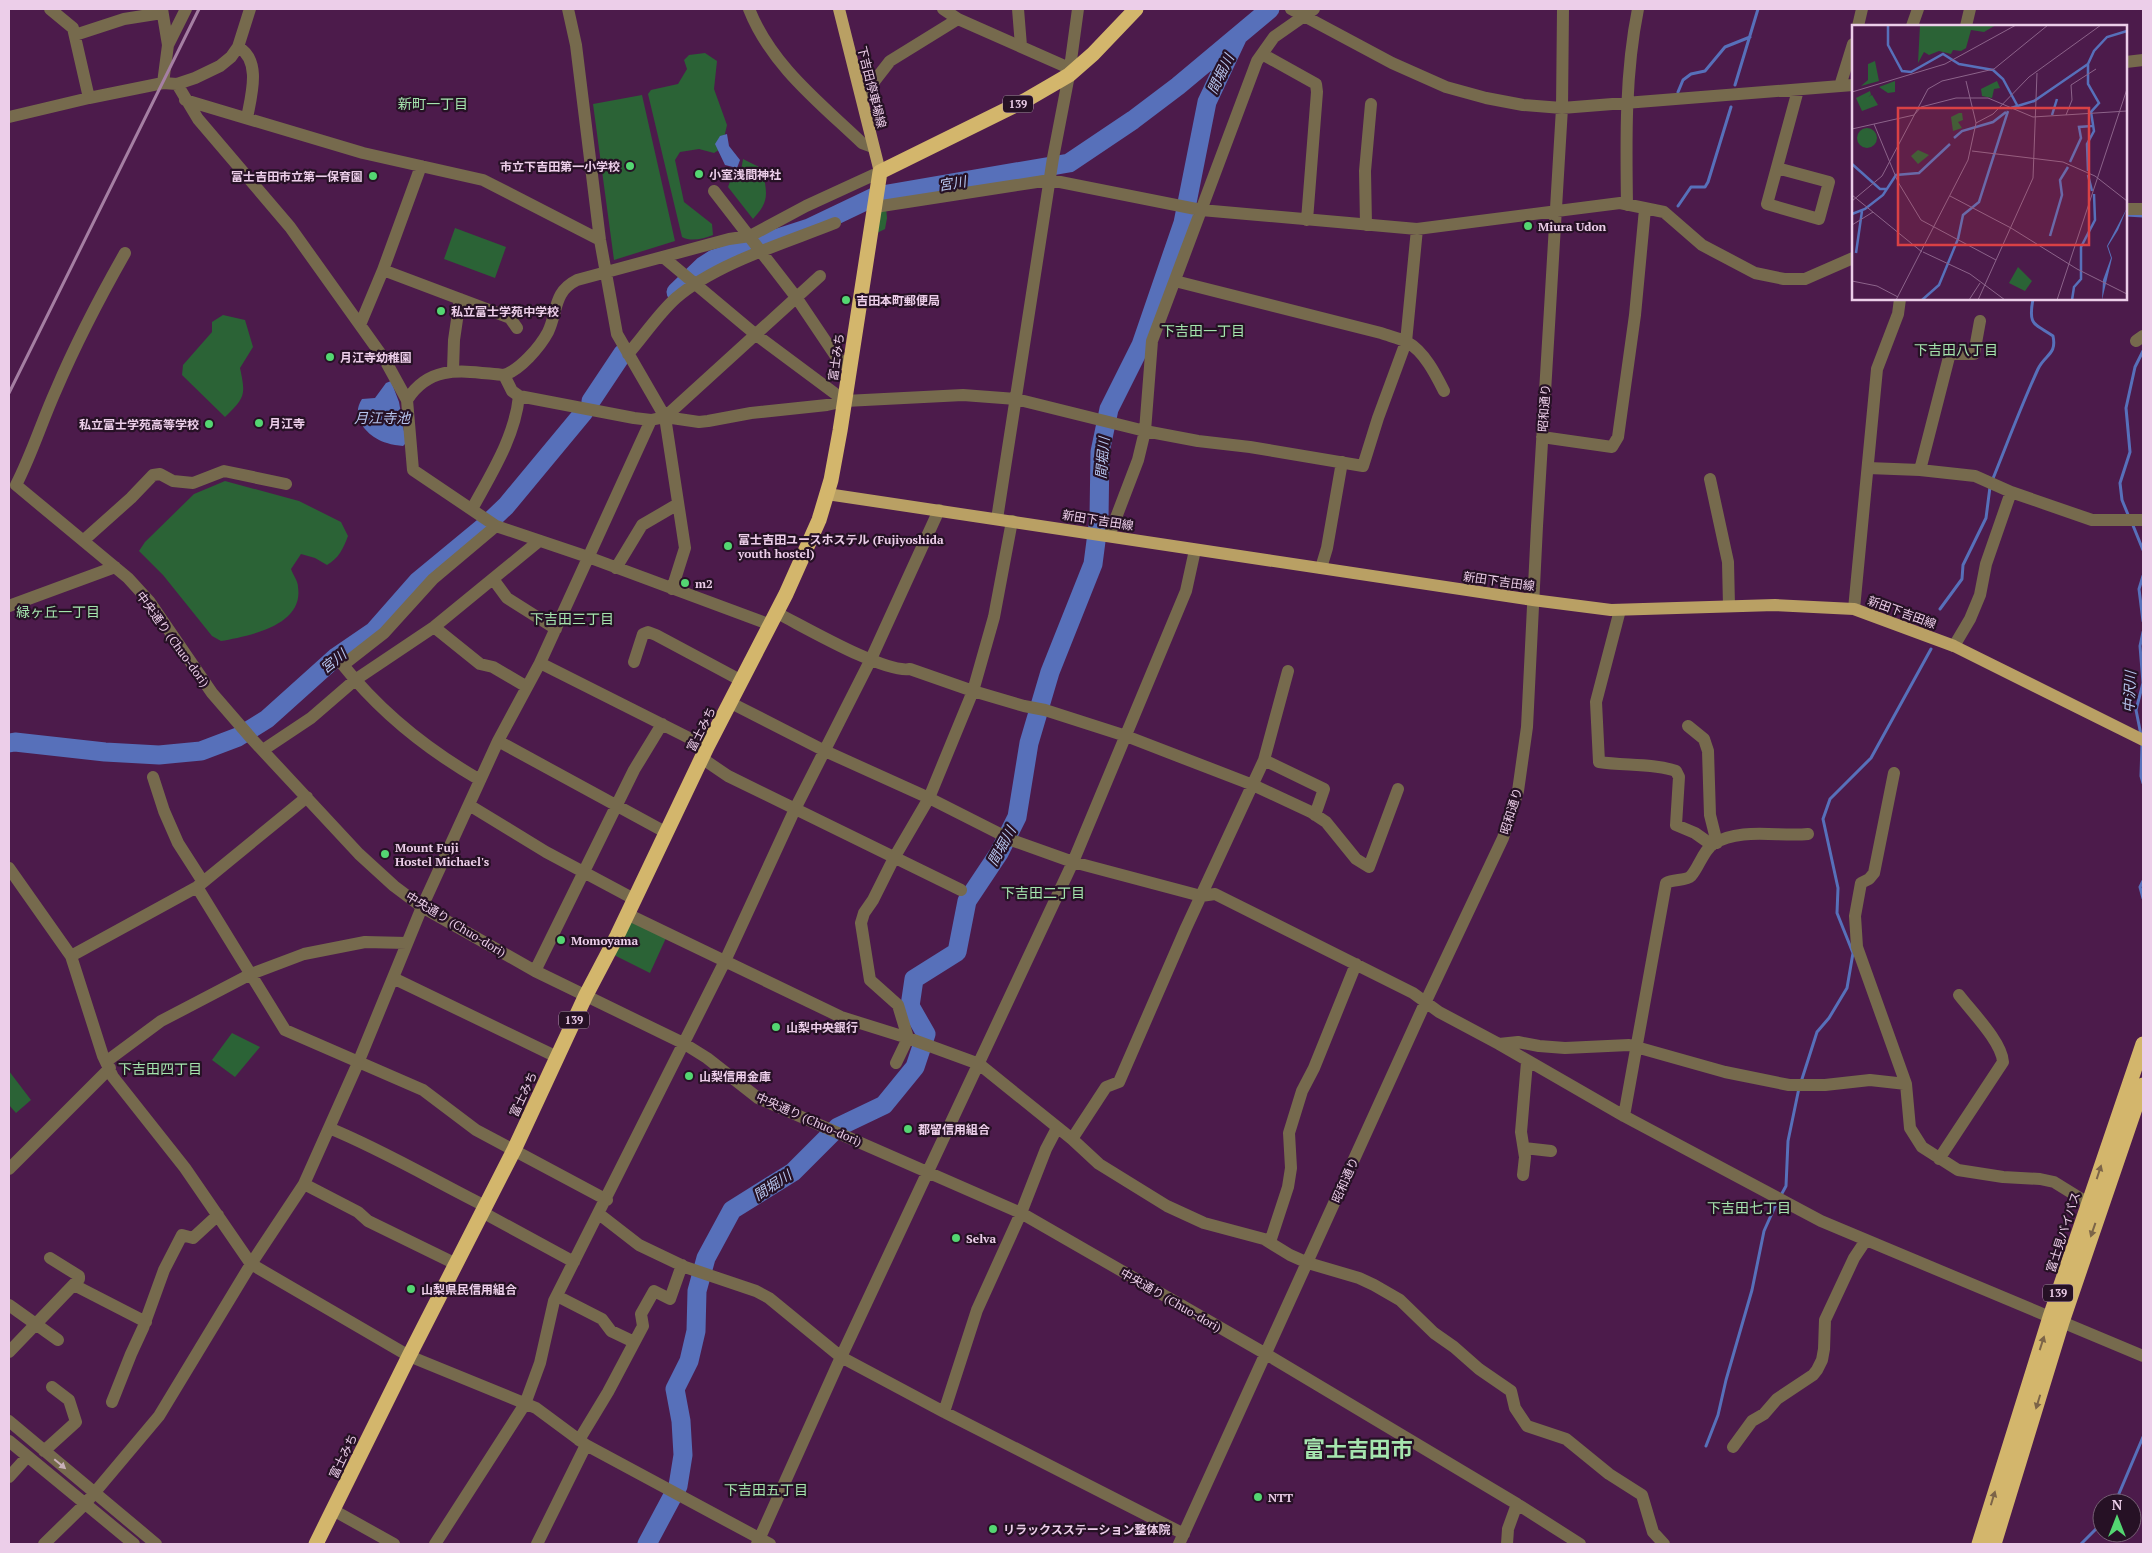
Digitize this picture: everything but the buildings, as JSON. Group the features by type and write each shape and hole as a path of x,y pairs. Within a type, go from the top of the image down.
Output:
{"highway":[{"name":"139","path":"879,177 1026,100 1093,54 1136,9"},
{"name":"富士みち","path":"316,1544 514,1150 586,995 705,753 774,619 819,520 827,494 845,401 879,177"},
{"name":"富士見バイパス","path":"1994,1544 2088,1203 2143,1044"},
{"name":"富士見バイパス","path":"1979,1544 2056,1320 2143,1085"}],"main road":[{"name":"下吉田停車場線","path":"839,9 862,97 879,177"},
{"name":"新田下吉田線","path":"827,494 1534,600 1620,610 1814,605 1854,608 1954,646 2143,740"}],"street":[{"path":"50,9 73,28 89,98"},
{"path":"168,45 186,9"},
{"path":"9,117 163,83 177,84 195,78 220,66 231,57 238,47 250,9"},
{"path":"568,9 576,45 600,240 617,334 665,417 685,548 672,589"},
{"path":"749,9 757,29 784,68 862,143 873,147"},
{"path":"943,9 1069,71"},
{"path":"1018,9 1021,46"},
{"path":"997,519 1078,9"},
{"path":"1291,9 1392,63 1446,87 1486,98 1523,105 1562,108 1847,85 1852,51"},
{"path":"1103,535 1138,460 1145,431 1152,340 1174,281 1192,208 1257,61 1274,38 1314,9"},
{"name":"昭和通り","path":"1181,1539 1426,1001 1503,838 1518,791 1527,727 1562,108 1563,9"},
{"path":"1627,205 1628,103 1632,40 1638,9"},
{"path":"1858,25 1862,9"},
{"path":"1912,25 1918,9"},
{"path":"1966,25 1970,9"},
{"path":"75,35 124,18 162,11 168,45 163,83"},
{"path":"862,97 890,61 958,18"},
{"path":"238,47 248,55 254,83 247,118"},
{"path":"1262,54 1316,84 1317,92 1307,220"},
{"path":"2127,62 2143,60"},
{"path":"177,84 198,119 290,228 385,360 407,400 414,470 495,525 588,557 672,589 774,619 902,671 910,670 973,691 1045,710 1126,736 1253,785 1326,822 1356,859 1370,866 1398,789"},
{"path":"1776,168 1829,182 1819,219 1766,204 1776,168 1798,90"},
{"path":"185,100 364,153 483,180 600,240"},
{"path":"1366,225 1364,171 1371,104"},
{"path":"360,325 422,166"},
{"path":"407,400 414,389 426,381 453,370 504,375 511,373 524,363 548,332 560,294 567,285 577,280 729,239 750,236 806,206 879,177"},
{"path":"875,206 1050,178 1192,208 1417,229 1620,203 1664,212 1702,245 1755,273 1784,279 1805,279 1852,258"},
{"path":"714,191 796,297 835,355 850,370"},
{"path":"1542,437 1612,447 1618,437 1635,314 1645,208"},
{"path":"2127,209 2143,209"},
{"path":"628,354 675,299 695,284 731,264 835,223"},
{"path":"504,375 512,392 519,396 651,420 665,417 699,422 751,413 827,405 845,401 963,396 1016,399 1145,431 1363,466 1378,418 1406,342 1417,229"},
{"name":"中央通り (Chuo-dori)","path":"125,253 78,342 16,485 116,567 148,601 193,667 251,738 359,854 394,886 422,907 536,971 683,1043 707,1058 758,1098 1021,1213 1266,1354 1517,1504 1580,1544"},
{"path":"663,257 755,334 845,401"},
{"path":"383,270 510,318 518,328"},
{"path":"665,417 820,276"},
{"path":"1174,281 1381,333 1406,342 1414,347 1434,371 1444,392"},
{"path":"453,370 454,340 460,299"},
{"path":"1854,608 1878,369 1898,314 1900,300"},
{"path":"1920,470 1949,357 1953,354 1974,354 1980,321"},
{"path":"477,512 517,416 519,396"},
{"path":"44,1544 85,1504 159,1416 251,1264 304,1184 358,1062 422,907 498,741 528,687 556,629 651,420"},
{"path":"1321,568 1327,548 1342,462"},
{"path":"1868,468 1920,470 1975,476 2011,492 2092,520 2139,520"},
{"path":"84,540 153,475 160,474 173,481 193,483 224,471 286,484"},
{"path":"1710,479 1728,562 1728,606"},
{"path":"1954,646 1970,619 1980,595 1986,564 2011,492"},
{"path":"616,568 642,524 678,504"},
{"path":"435,1544 525,1404 540,1363 557,1296 607,1200 725,961 795,808 871,659 939,510"},
{"path":"896,1062 908,1038 898,1005 870,980 862,923 864,913 929,798 973,691 994,617 1012,521"},
{"path":"480,780 426,746 399,724 343,666 384,633 433,579 495,525"},
{"path":"263,750 311,718 355,680 434,627 539,541"},
{"path":"9,868 70,956 103,1056 113,1077 185,1168 251,1264 409,1356 536,1408 582,1442 762,1542 841,1357 1073,862 1186,592 1195,550"},
{"path":"9,606 116,567"},
{"path":"493,579 507,598 556,629"},
{"path":"1620,610 1596,702 1599,762 1623,766 1663,767 1676,772 1679,777 1676,824 1715,844"},
{"path":"434,627 480,664 493,667 528,687"},
{"path":"634,662 643,634 648,632 742,681"},
{"path":"540,663 662,724 705,753 728,776 961,890"},
{"path":"1072,1139 1106,1087 1119,1082 1201,896 1264,760 1288,671"},
{"path":"731,703 825,751 929,798 1014,841 1073,862 1201,896 1215,894 1426,1001 1439,1012 1499,1044 1527,1062 1821,1221 2143,1356"},
{"path":"536,971 634,770 662,724"},
{"path":"1688,726 1704,739 1708,751 1710,815 1715,844"},
{"path":"498,741 667,833"},
{"path":"1264,760 1324,788 1315,815"},
{"path":"1894,773 1874,872 1861,883 1854,916 1858,947 1906,1084 1910,1128 1922,1146 1958,1170 2054,1182 2088,1203"},
{"path":"153,777 164,811 178,844 251,974 285,1030 423,1090 476,1130 607,1200"},
{"path":"70,956 200,884 307,797"},
{"path":"469,805 546,852 634,898"},
{"path":"1624,1116 1666,883 1690,876 1715,844 1742,835 1808,834"},
{"path":"627,914 841,1017 908,1038 979,1064 1072,1139 1099,1164 1167,1206 1204,1224 1264,1239 1308,1263 1359,1278 1400,1300 1434,1333 1454,1347 1479,1369 1511,1391 1515,1408 1527,1426 1566,1439 1609,1474 1642,1495 1653,1532 1664,1544"},
{"path":"9,1169 108,1065 161,1021 251,974 304,954 366,942 407,943"},
{"path":"1270,1242 1288,1187 1291,1168 1288,1133 1302,1091 1317,1060 1356,964"},
{"path":"393,978 557,1057"},
{"path":"1939,1159 2003,1062 2003,1056 1994,1040 1959,995"},
{"path":"1499,1044 1518,1042 1554,1048 1583,1048 1616,1044 1636,1047 1706,1067 1789,1085 1825,1085 1870,1080 1906,1084"},
{"path":"1523,1175 1525,1157 1522,1132 1527,1062"},
{"path":"329,1128 366,1143 574,1262"},
{"path":"944,1412 978,1310 1057,1128"},
{"path":"1524,1148 1551,1151"},
{"path":"304,1184 358,1212 368,1221 456,1264"},
{"path":"599,1214 639,1246 684,1266 756,1291 769,1298 841,1357 1181,1539"},
{"path":"112,1402 130,1354 146,1322 164,1270 182,1235 193,1238 218,1215"},
{"path":"1733,1447 1752,1421 1764,1414 1777,1399 1813,1375 1817,1370 1824,1349 1824,1320 1854,1258 1866,1240"},
{"path":"9,1352 74,1284 79,1276 50,1258"},
{"path":"537,1544 582,1442 643,1326 641,1314 654,1291 670,1299 684,1266"},
{"path":"74,1284 146,1322"},
{"path":"557,1296 602,1319 612,1331 634,1342"},
{"path":"9,1304 35,1325 58,1340"},
{"path":"44,1451 76,1422 69,1400 52,1387"},
{"path":"9,1421 156,1544"},
{"path":"9,1441 134,1544"},
{"path":"9,1477 27,1457"},
{"path":"1506,1544 1508,1529 1517,1504"},
{"path":"333,1510 394,1544"}],"green space":[{"path":"705,53 717,61 714,89 727,125 724,138 728,144 714,153 699,149 680,152 675,160 684,202 712,224 713,235 693,240 682,237 648,94 651,90 678,84 687,69 684,60 689,55"},
{"path":"642,95 675,241 614,260 593,104"},
{"path":"743,159 763,169 766,190 765,201 763,207 753,219 728,187 732,176 741,171"},
{"path":"886,207 885,229 877,233 876,209"},
{"path":"455,228 506,247 495,278 444,259"},
{"path":"223,315 245,320 253,347 240,368 243,385 242,396 237,405 225,417 182,375 183,365 212,332 212,322"},
{"path":"225,481 299,501 341,522 348,536 340,553 327,565 315,558 301,554 291,569 298,585 298,600 292,611 283,620 259,632 221,641 212,636 163,575 139,551 145,542 194,494"},
{"path":"628,920 666,938 650,973 610,953"},
{"path":"232,1033 260,1047 235,1077 212,1060"},
{"path":"9,1071 31,1100 16,1113 9,1105"}],"water":[{"path":"727,134 729,146 740,160 737,168 725,165 715,144 720,136"},
{"name":"月江寺池","path":"391,381 399,402 406,443 403,446 389,444 374,437 359,420 359,406 362,399 375,398 386,383"}],"waterway":[{"name":"宮川","path":"676,292 703,266 714,259 809,228 876,196 1069,163 1133,120 1178,86 1270,9"},
{"path":"1735,85 1758,9"},
{"name":"間堀川","path":"647,1544 678,1486 683,1455 681,1421 675,1389 689,1361 696,1331 697,1291 706,1258 732,1210 793,1172 838,1127 884,1105 915,1067 926,1034 910,1006 914,979 957,952 967,901 999,853 1017,817 1029,743 1050,672 1093,564 1099,518 1100,452 1109,409 1141,345 1183,223 1207,102 1238,36"},
{"path":"1678,92 1683,80 1691,74 1705,71 1725,47 1750,37"},
{"path":"1678,206 1691,187 1705,187 1708,182 1731,107"},
{"path":"2127,215 2143,216"},
{"path":"1992,481 2038,369 2053,347 2053,336 2037,326 2032,319 2033,300"},
{"name":"中沢川","path":"2129,517 2122,500 2120,483 2130,452 2126,408 2135,367 2143,351"},
{"name":"宮川","path":"591,401 623,353"},
{"name":"宮川","path":"9,743 159,755 201,751 238,737 267,719 336,657 374,631 418,581 506,506 584,412"},
{"path":"1940,609 1962,579 1963,565 1986,518 1990,487"},
{"name":"中沢川","path":"2132,523 2143,550"},
{"name":"中沢川","path":"2143,576 2139,589 2143,621"},
{"name":"中沢川","path":"2141,735 2136,710 2143,683 2140,646 2143,632"},
{"path":"1801,1082 1817,1032 1829,1018 1847,988 1853,953 1837,913 1838,888 1823,819 1830,799 1871,758 1931,649"},
{"name":"中沢川","path":"2142,744 2141,776 2143,783"},
{"name":"中沢川","path":"2143,881 2140,887 2143,898"},
{"path":"1780,1197 1786,1186 1788,1141 1799,1088"},
{"path":"1706,1446 1718,1415 1752,1290 1764,1231 1777,1202"},
{"name":"中沢川","path":"2119,1493 2143,1437"},
{"name":"中沢川","path":"2081,1544 2092,1533"}],"railway":[{"path":"9,393 199,9"}],"place":[{"name":"市立下吉田第一小学校","path":"630,166"},
{"name":"小室浅間神社","path":"699,174"},
{"name":"富士吉田市立第一保育園","path":"373,176"},
{"name":"Miura Udon","path":"1528,226"},
{"name":"吉田本町郵便局","path":"846,300"},
{"name":"私立富士学苑中学校","path":"441,311"},
{"name":"月江寺幼稚園","path":"330,357"},
{"name":"月江寺","path":"259,423"},
{"name":"私立富士学苑高等学校","path":"209,424"},
{"name":"富士吉田ユースホステル (Fujiyoshida youth hostel)","path":"728,546"},
{"name":"m2","path":"685,583"},
{"name":"Mount Fuji Hostel Michael's","path":"385,854"},
{"name":"Momoyama","path":"561,940"},
{"name":"山梨中央銀行","path":"776,1027"},
{"name":"山梨信用金庫","path":"689,1076"},
{"name":"都留信用組合","path":"908,1129"},
{"name":"Selva","path":"956,1238"},
{"name":"山梨県民信用組合","path":"411,1289"},
{"name":"NTT","path":"1258,1497"},
{"name":"リラックスステーション整体院","path":"993,1529"}],"district":[{"name":"新町一丁目","path":"433,103"},
{"name":"下吉田一丁目","path":"1203,330"},
{"name":"下吉田八丁目","path":"1956,349"},
{"name":"緑ヶ丘一丁目","path":"58,611"},
{"name":"下吉田三丁目","path":"572,618"},
{"name":"下吉田二丁目","path":"1043,892"},
{"name":"下吉田四丁目","path":"160,1068"},
{"name":"下吉田七丁目","path":"1749,1207"},
{"name":"富士吉田市","path":"1358,1448"},
{"name":"下吉田五丁目","path":"766,1489"}]}
